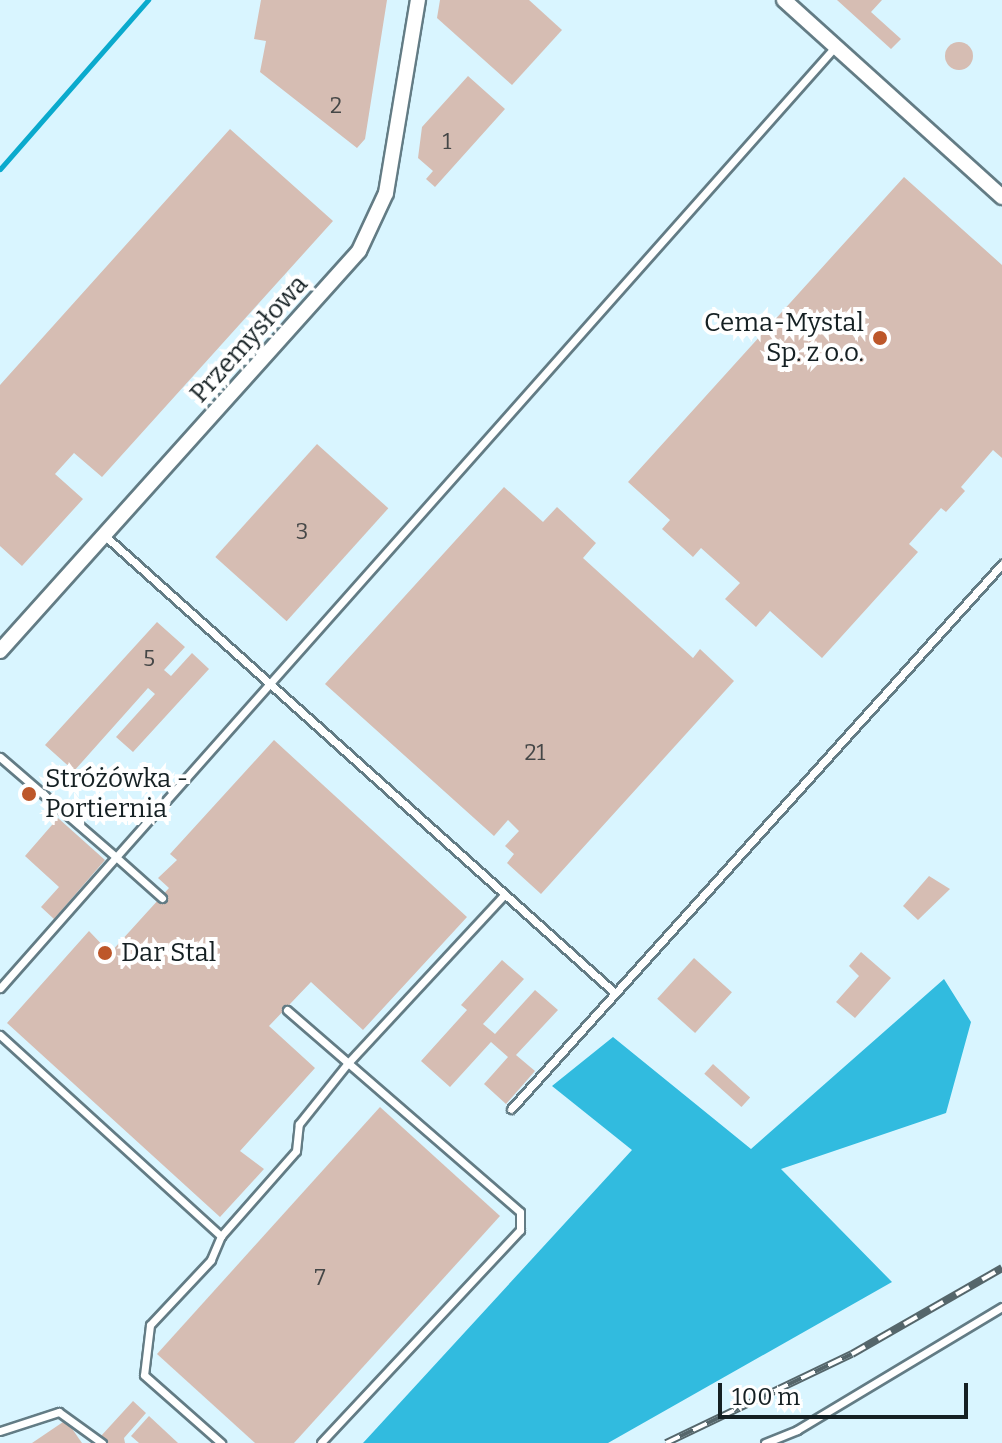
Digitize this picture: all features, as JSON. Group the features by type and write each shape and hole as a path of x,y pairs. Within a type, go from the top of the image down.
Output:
{"street":[{"name":"Przemysłowa","path":"0,651 364,243 379,214 391,171 418,0"},
{"path":"784,0 1002,197"}],"lane":[{"path":"0,988 835,47"},
{"path":"104,535 503,896 615,993"},
{"path":"511,1109 1002,564"},
{"path":"0,757 162,898"},
{"path":"221,1443 144,1375 150,1325 211,1260 221,1236 296,1151 299,1124 347,1064 503,896"},
{"path":"287,1010 520,1212 520,1230 321,1443"},
{"path":"0,1035 221,1236"},
{"path":"765,1443 797,1430 1002,1307"},
{"path":"0,1431 59,1412 102,1443"}],"shaded area":[{"path":"944,979 971,1022 946,1113 781,1169 892,1282 608,1443 363,1443 632,1150 552,1086 613,1037 751,1149"}],"building":[{"path":"261,0 387,0 365,139 357,148 260,72 266,41 254,39"},
{"path":"440,0 529,0 562,30 512,85 437,18"},
{"path":"837,0 882,0 871,12 901,39 891,49"},
{"path":"959,42 969,46 973,56 969,66 959,70 949,66 945,56 949,46"},
{"path":"468,76 505,109 435,187 426,179 433,171 418,158 422,127"},
{"path":"230,129 333,221 102,477 74,453 55,474 83,499 22,566 0,546 0,385"},
{"name":"Cema-Mystal Sp. z o.o.","path":"904,177 1002,265 1002,458 993,450 961,487 965,491 946,512 941,508 909,544 918,552 822,658 770,611 756,627 725,599 740,583 701,548 693,557 662,529 670,520 628,482"},
{"path":"317,444 388,508 287,621 215,557"},
{"path":"504,487 543,522 557,507 596,543 583,558 693,658 700,649 734,681 541,894 507,863 514,854 505,846 519,831 508,820 494,836 325,684"},
{"path":"157,622 185,647 164,670 171,676 192,653 209,669 133,752 116,737 155,694 148,688 74,771 45,745"},
{"path":"274,740 467,917 363,1030 311,982 269,1026 315,1068 240,1151 264,1169 220,1217 7,1023 89,931 110,953 169,888 158,878 177,860 170,854"},
{"path":"58,818 105,860 54,919 41,907 59,887 25,856"},
{"path":"929,876 950,889 918,920 903,906"},
{"path":"861,952 891,978 855,1018 836,1002 859,976 849,966"},
{"path":"694,958 732,992 695,1033 657,999"},
{"path":"502,960 524,979 483,1024 495,1034 535,990 558,1010 516,1055 535,1071 506,1104 484,1084 508,1057 491,1042 450,1087 421,1061 467,1010 461,1005"},
{"path":"713,1064 750,1097 741,1107 704,1074"},
{"path":"380,1107 500,1216 294,1443 255,1443 157,1354"},
{"path":"133,1401 146,1413 124,1438 125,1443 108,1443 101,1436"},
{"path":"149,1416 178,1443 139,1443 131,1436"},
{"path":"66,1420 82,1443 32,1443"}],"waterway":[{"path":"0,169 148,0"}],"railway":[{"path":"666,1443 852,1354 1002,1268"}],"place":[{"name":"Cema-Mystal Sp. z o.o.","path":"880,338"},
{"name":"Stróżówka - Portiernia","path":"29,794"},
{"name":"Dar Stal","path":"105,953"}]}
